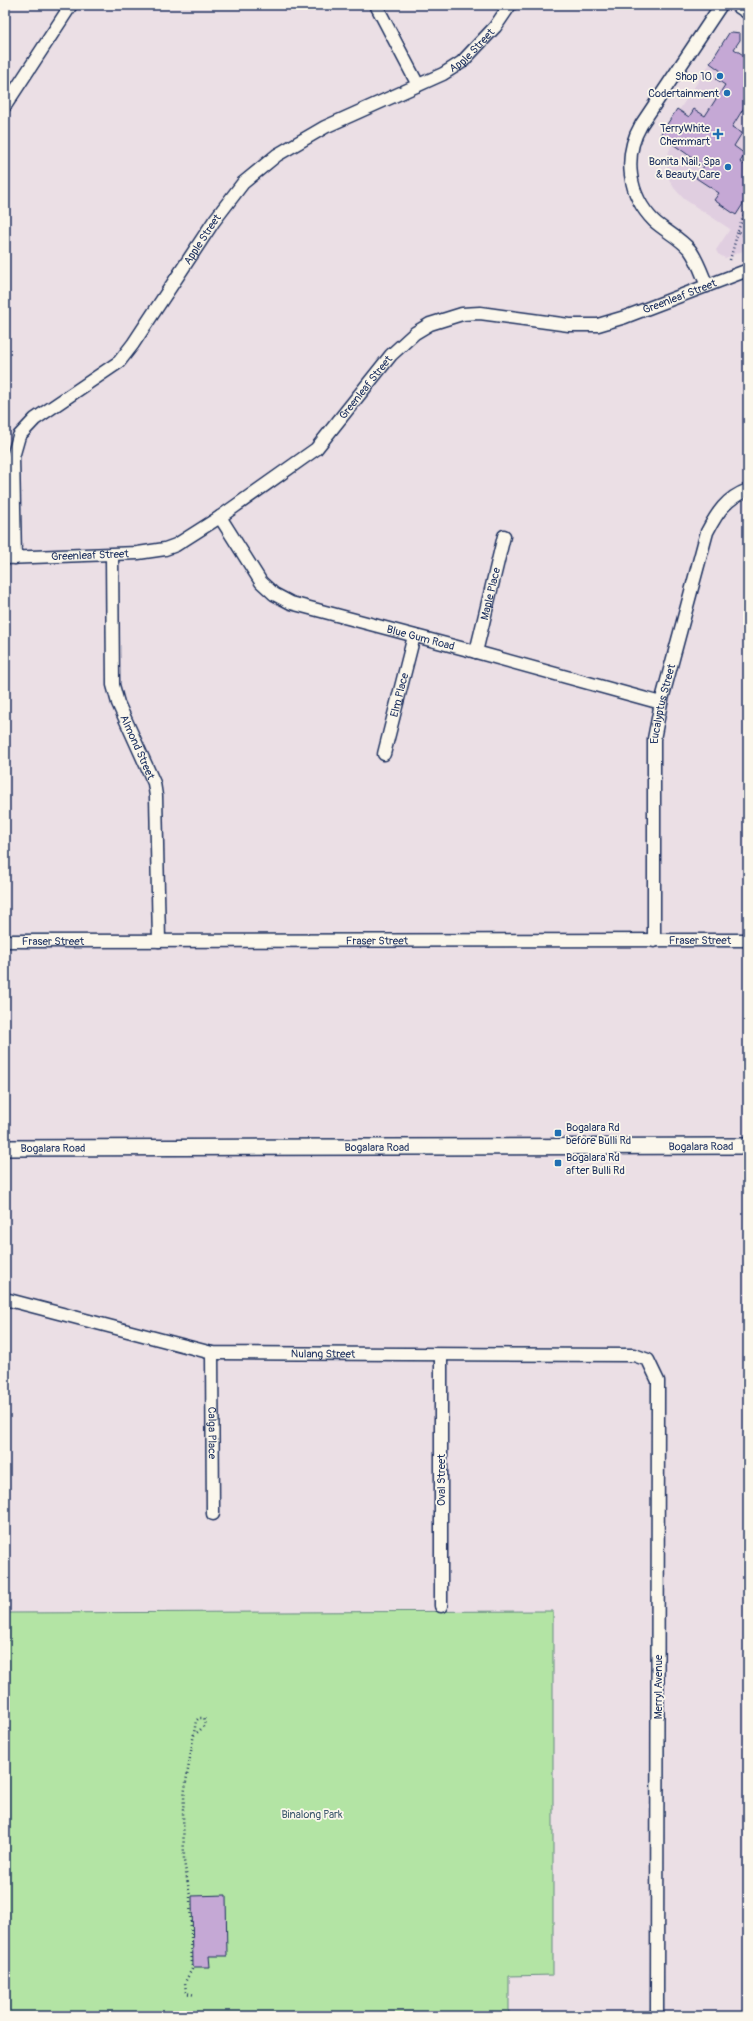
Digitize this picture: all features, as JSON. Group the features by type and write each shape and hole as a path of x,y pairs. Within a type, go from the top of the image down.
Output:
{"street":[{"path":"5,106 71,5"},
{"path":"376,5 418,85"},
{"name":"Apple Street","path":"10,558 13,457 19,436 35,419 119,362 133,344 214,221 244,183 277,155 325,127 444,74 462,62 495,27 510,5"},
{"path":"707,286 696,259 689,249 656,222 640,202 631,179 630,156 635,135 641,125 721,5"},
{"path":"736,5 748,12"},
{"name":"Greenleaf Street","path":"10,558 112,555 165,550 176,544 220,517 316,449 391,355 415,333 430,324 462,314 480,313 569,325 598,325 625,317 748,270"},
{"name":"Eucalyptus Street","path":"654,941 654,739 660,703 707,532 716,514 728,500 748,490"},
{"name":"Blue Gum Road","path":"220,517 261,582 274,594 291,603 660,703"},
{"name":"Maple Place","path":"476,652 504,536"},
{"name":"Almond Street","path":"112,555 113,685 118,702 154,783 156,796 159,941"},
{"name":"Elm Place","path":"384,754 414,636"},
{"name":"Fraser Street","path":"5,941 748,940"},
{"name":"Bogalara Road","path":"5,1148 748,1146"},
{"name":"Nulang Street","path":"5,1299 212,1353 634,1355 648,1360"},
{"name":"Calga Place","path":"212,1353 213,1514"},
{"name":"Oval Street","path":"441,1355 441,1606"},
{"name":"Merryl Avenue","path":"648,1360 658,1381 657,2016"}],"path":[{"path":"730,260 748,202"},
{"path":"743,224 748,217"},
{"path":"744,235 748,229"},
{"path":"738,231 748,238"},
{"path":"194,1735 203,1728 205,1724 204,1718 199,1718 196,1721 184,1788 184,1861 190,1896 192,1962 192,1969 185,1982 186,1993 195,1994"}],"shaded area":[{"path":"740,40 734,49 748,58 748,249 725,258 718,254 716,250 730,229 684,199 674,188 669,179 667,166 668,154 672,144 662,136 711,62"}],"green space":[{"name":"Binalong Park","path":"553,1611 553,1975 509,1976 509,2016 5,2016 5,1613"}],"building":[{"path":"729,33 740,33 740,40 734,49 748,58 748,101 732,127 742,133 734,146 745,154 740,162 748,167 748,196 736,215 714,200 719,193 696,178 704,166 660,135 677,109 689,117 694,109 705,116 725,85 716,79 721,71 710,63"},
{"path":"226,1895 227,1956 209,1956 210,1967 193,1967 192,1896"}],"place":[{"name":"Shop 10","path":"720,76"},
{"name":"Codertainment","path":"727,93"},
{"name":"TerryWhite Chemmart","path":"718,134"},
{"name":"Bonita Nail, Spa & Beauty Care","path":"728,167"},
{"name":"Bogalara Rd before Bulli Rd","path":"558,1133"},
{"name":"Bogalara Rd after Bulli Rd","path":"558,1163"}]}
